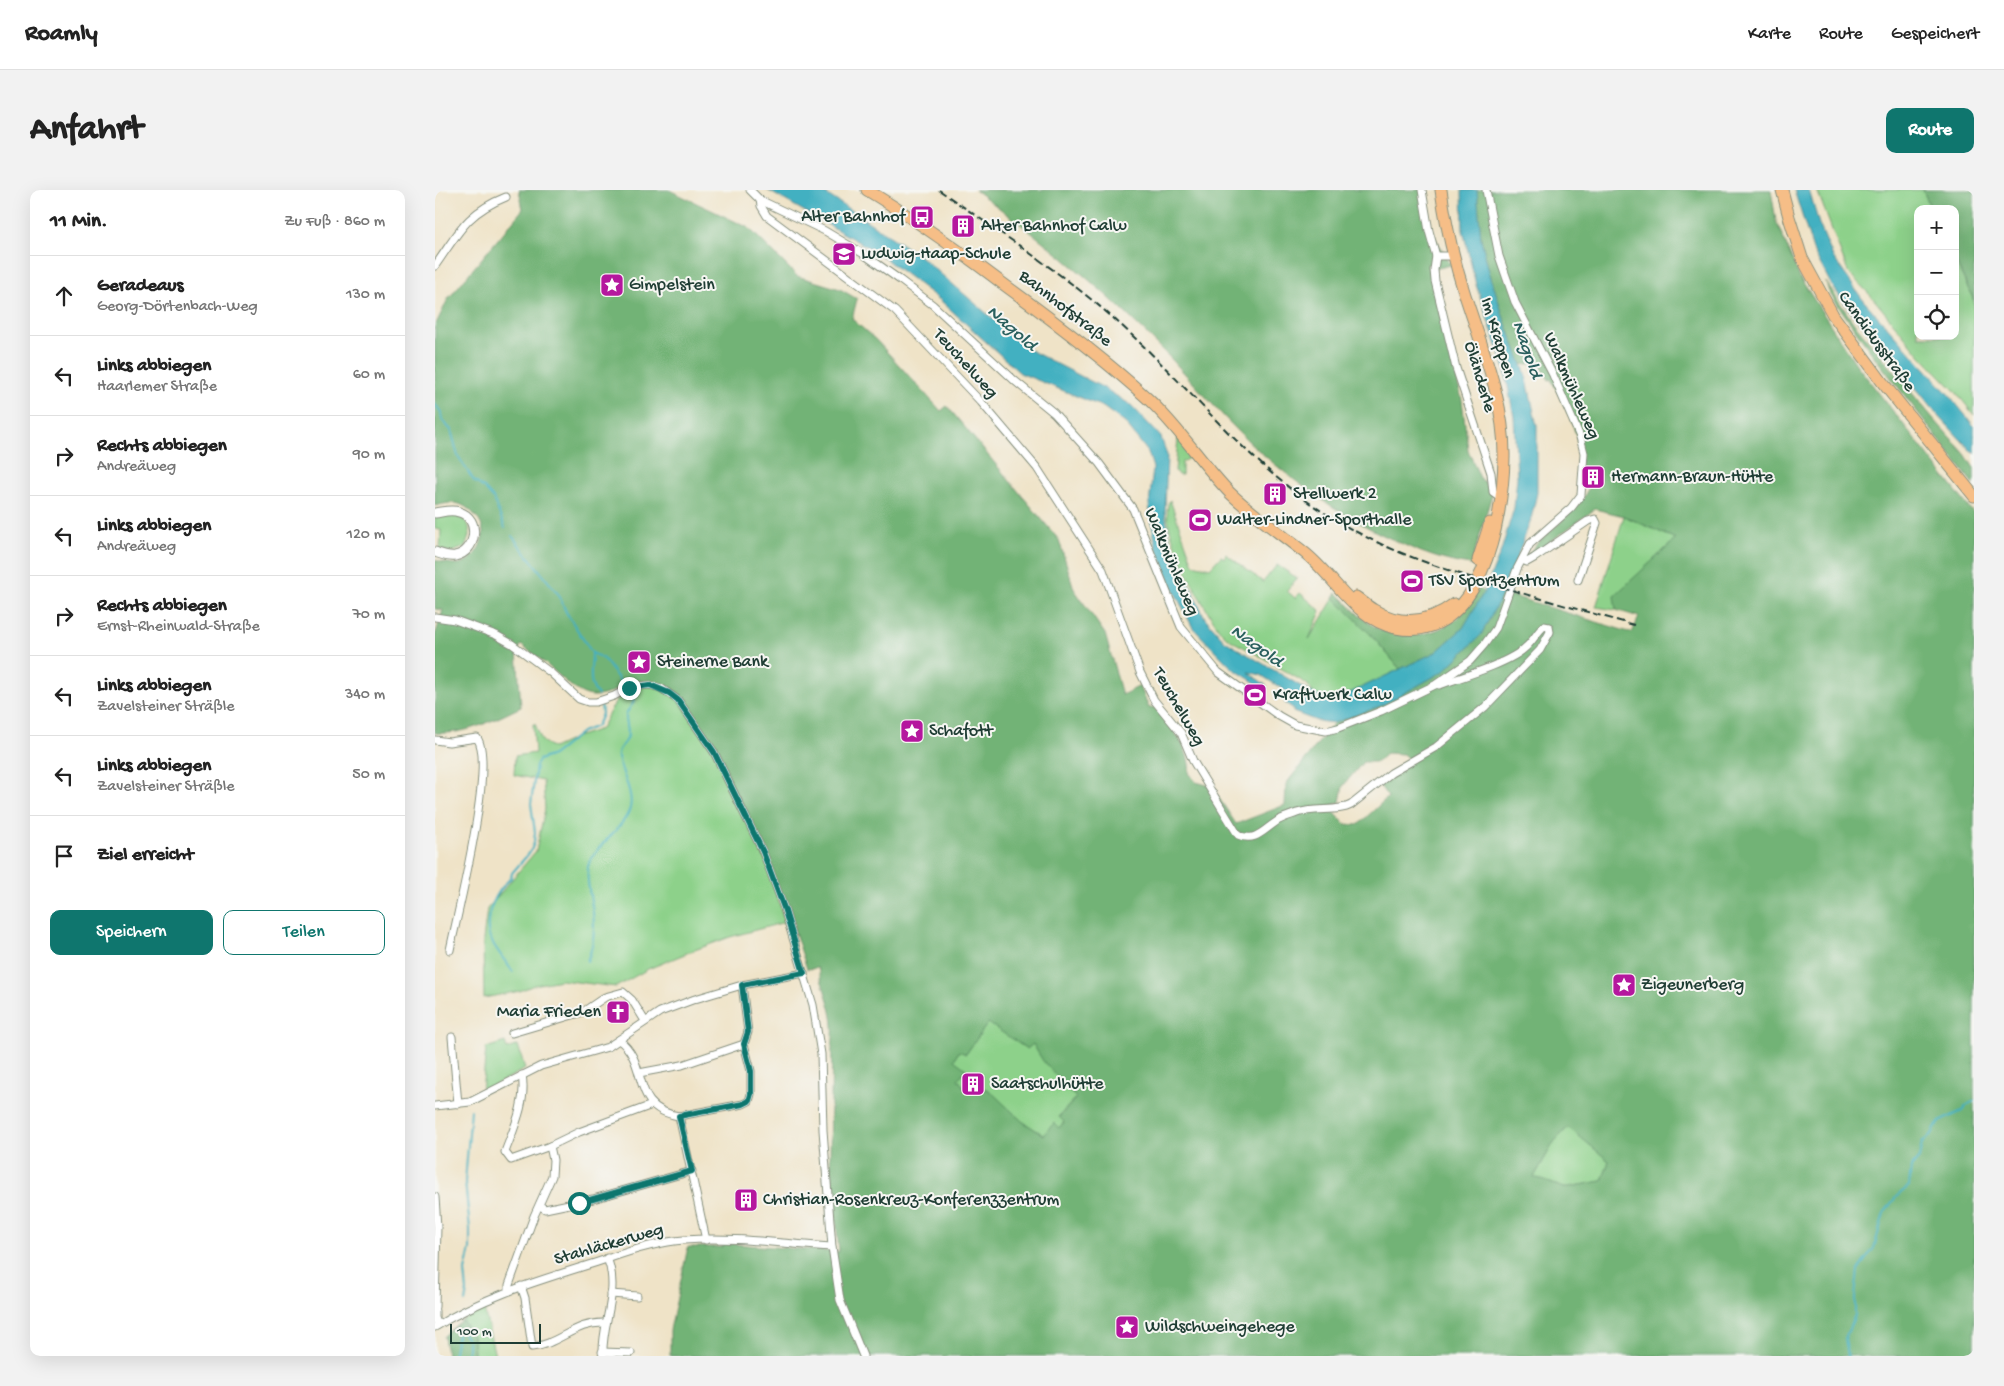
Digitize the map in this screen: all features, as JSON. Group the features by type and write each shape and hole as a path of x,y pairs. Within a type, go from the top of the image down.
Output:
{"main road":[{"name":"Bahnhofstraße","path":"867,190 950,245 1058,323 1147,398 1181,434"},
{"name":"Im Krappen","path":"1181,434 1231,493 1254,514 1307,554 1341,588 1372,609 1397,620 1421,620 1445,611 1463,594 1470,582 1500,501 1504,456 1500,415 1488,366 1453,256 1441,190"},
{"name":"Candidusstraße","path":"1782,190 1802,258 1833,315 1883,384 1974,496"}],"street":[{"name":"Walkmühleweg","path":"750,190 760,200 825,231 862,253 900,280 933,305 1015,381 1055,413 1070,428 1133,508 1181,627 1225,678 1295,725 1326,731 1381,711 1435,685 1470,661 1485,645 1496,628 1530,544 1571,508 1581,495 1584,453 1580,437 1553,375 1515,302 1499,256 1486,190"},
{"name":"Öländerle","path":"1422,190 1429,231 1436,256 1435,281 1451,350 1491,473 1493,492 1500,501"},
{"path":"435,266 466,222 488,204 506,198"},
{"name":"Teuchelweg","path":"760,200 767,216 895,311 981,402 1037,468 1103,570 1140,672 1154,700 1181,733 1193,761 1238,835 1246,838 1255,838 1280,820 1305,810 1345,809 1351,806 1391,773 1436,747 1485,707 1540,650 1550,632 1549,627 1544,626 1534,635 1526,647 1509,658 1438,686 1435,685"},
{"path":"1436,256 1453,256"},
{"path":"435,513 457,511 463,514 471,523 474,533 472,543 462,553 454,556 435,552"},
{"path":"1522,560 1527,562 1588,521 1595,519 1597,523 1595,534 1578,580"},
{"path":"435,617 455,620 496,635 545,668 579,699 588,702 614,696 629,688 638,686 650,685 661,688 678,700 714,752 763,852 784,908 813,1005 821,1054 823,1130 832,1247 840,1300 863,1356"},
{"path":"435,740 449,742 477,738 481,743 483,758 474,841 450,950"},
{"path":"435,1106 470,1102 541,1066 598,1050 619,1040 660,1012 695,999 742,985 804,973"},
{"path":"619,1040 625,1044 639,1073 647,1098 652,1105 679,1116 743,1104 749,1101 751,1094 751,1071 744,1044 748,1032 742,985"},
{"path":"512,1033 583,1012 605,997 623,992 632,1000 645,1021"},
{"path":"452,1037 458,1104"},
{"path":"639,1073 681,1065 744,1044"},
{"path":"521,1075 523,1084 518,1116 505,1152 511,1160 518,1159 579,1132 652,1105"},
{"path":"679,1116 706,1240"},
{"path":"509,1291 509,1285 552,1176 553,1160 550,1146"},
{"path":"540,1206 545,1209 579,1203 692,1171"},
{"path":"435,1197 437,1227 435,1307"},
{"name":"Stahläckerweg","path":"437,1326 469,1308 521,1286 607,1258 658,1244 706,1240 832,1247"},
{"path":"607,1258 611,1268 611,1294 603,1354 631,1353"},
{"path":"521,1286 525,1298 532,1347 540,1346 595,1322 606,1323"},
{"path":"611,1294 637,1296"},
{"path":"435,1311 437,1326"}],"green space":[{"path":"519,190 669,190 749,228 797,276 840,289 857,299 852,319 876,340 941,411 947,406 1059,540 1074,589 1105,634 1122,695 1140,686 1149,708 1155,707 1173,729 1183,746 1189,764 1189,773 1196,782 1211,786 1236,824 1285,805 1286,784 1334,723 1381,706 1444,671 1481,635 1503,593 1632,633 1639,617 1616,610 1614,596 1676,539 1624,516 1595,509 1529,557 1528,555 1535,546 1578,504 1585,495 1589,486 1589,480 1587,471 1580,469 1576,434 1551,379 1549,380 1539,362 1522,365 1504,319 1481,239 1477,190 1771,190 1776,221 1800,278 1856,364 1974,514 1974,1356 670,1356 670,1330 688,1247 722,1247 724,1244 733,1244 839,1252 830,1157 832,1016 818,968 807,969 786,905 715,752 677,698 659,687 627,683 602,695 592,696 583,693 574,688 521,645 517,652 521,707 469,729 458,732 435,733 435,636 443,610 435,609 435,560 447,563 463,563 476,552 483,537 483,532 476,516 462,505 452,503 435,506 435,326 448,299 523,209","holes":["1425,751 1380,786 1388,797 1358,825 1345,824 1333,811 1333,805 1340,802 1343,786 1363,762 1377,762 1387,753 1403,754 1408,759","988,1023 1027,1049 1033,1044 1043,1061 1076,1098 1059,1117 1064,1122 1059,1128 1054,1123 1043,1135 1022,1121 988,1089 965,1089 958,1079 966,1069 954,1060 959,1051 966,1054","1568,1127 1609,1161 1602,1181 1564,1188 1534,1177 1554,1142"]},
{"path":"975,190 1423,190 1427,224 1451,265 1430,270 1462,400 1468,450 1480,478 1493,491 1471,565 1432,556 1377,532 1341,512 1290,476 1243,436 1126,313 1020,223"},
{"path":"1817,190 1923,190 1929,205 1914,205 1914,340 1959,340 1959,269 1974,301 1974,415 1955,391 1921,356 1872,297 1848,272"},
{"path":"1923,190 1974,190 1974,301 1959,269 1959,205 1929,205"},
{"path":"1826,282 1853,322 1965,454 1974,468 1974,485 1870,351 1829,292"},
{"path":"1178,438 1192,456 1182,462 1182,475 1178,475 1175,471"},
{"path":"1170,500 1193,564 1210,568 1221,556 1224,558 1226,554 1263,582 1277,565 1297,578 1287,591 1295,598 1300,593 1321,611 1309,639 1334,598 1373,637 1400,669 1331,702 1314,694 1307,684 1226,637 1216,625 1195,590 1176,547 1167,511"},
{"path":"456,516 466,521 469,529 465,547 452,552 440,550 441,530 435,529 435,517"},
{"path":"1624,516 1676,539 1615,596 1616,610 1596,607"},
{"path":"1479,589 1484,592 1463,628 1436,652 1400,669 1373,637 1334,598 1337,593 1375,627 1394,634 1414,635 1434,631 1452,622 1464,611"},
{"path":"648,683 677,698 715,752 764,852 785,922 730,937 692,951 648,969 616,987 561,980 484,998 483,940 487,909 536,851 545,809 543,781 514,775 515,756 535,753 533,724 535,724 542,741 553,748 579,736 601,729 614,705 624,693 631,688"},
{"path":"988,1022 1027,1049 1033,1043 1047,1065 1076,1098 1059,1116 1064,1122 1059,1128 1044,1135 1023,1122 989,1095 974,1090 965,1090 958,1079 954,1060 959,1051 966,1054"},
{"path":"505,1042 507,1049 518,1045 525,1069 482,1092 486,1048"},
{"path":"1569,1126 1609,1161 1603,1181 1564,1188 1534,1177 1554,1142"},
{"path":"484,1309 495,1356 474,1356 473,1336 462,1320"},
{"path":"462,1320 473,1336 474,1356 447,1356 444,1336"}],"water":[{"path":"767,190 819,190 823,192 920,256 1028,349 1104,388 1131,405 1161,437 1167,455 1165,512 1170,543 1205,618 1225,641 1314,694 1331,702 1436,652 1463,628 1484,592 1501,551 1514,508 1517,477 1514,417 1504,366 1476,285 1463,230 1462,190 1477,190 1481,239 1489,271 1504,319 1526,375 1537,426 1537,493 1531,519 1507,585 1481,635 1444,671 1381,706 1334,723 1317,721 1293,712 1294,709 1284,702 1292,700 1293,696 1261,675 1248,672 1267,686 1265,689 1232,668 1193,628 1172,587 1156,547 1149,505 1153,468 1148,452 1125,423 1103,407 1020,373 940,300 876,252"},
{"path":"1794,190 1809,190 1819,224 1833,257 1863,300 1950,396 1974,426 1974,454 1938,415 1884,349 1853,315 1831,284 1813,250"}],"waterway":[{"path":"435,404 441,412 442,420 451,430 458,456 474,481 493,498 505,528"},
{"path":"512,536 559,595 566,612 592,653 604,659 622,684"},
{"path":"592,653 591,681 598,695"},
{"path":"587,961 593,943 594,931 588,867 590,860 621,824 630,808 630,796 618,752 627,738 626,714 634,701 631,697"},
{"path":"513,972 489,935 488,919 496,896 531,851 534,842 535,832 531,804 536,765 539,760 553,755 582,732 597,726 602,714 601,704"},
{"path":"1848,1356 1845,1338 1855,1315 1858,1270 1874,1248 1884,1213 1896,1197 1909,1186 1911,1167 1919,1158 1922,1143 1932,1134 1939,1122 1962,1111 1974,1101"},
{"path":"465,1302 467,1291 465,1271 470,1249 465,1182 471,1110"},
{"path":"459,1328 468,1340 468,1356"},
{"path":"453,1356 459,1329"}],"railway":[{"path":"939,190 1032,254 1100,306 1147,350 1249,453 1304,499 1334,519 1396,551 1439,567 1521,593 1634,625"}],"place":[{"name":"Alter Bahnhof","path":"922,217"},
{"name":"Alter Bahnhof Calw","path":"963,226"},
{"name":"Ludwig-Haap-Schule","path":"844,254"},
{"name":"Gimpelstein","path":"612,285"},
{"name":"Hermann-Braun-Hütte","path":"1593,477"},
{"name":"Stellwerk 2","path":"1275,494"},
{"name":"Walter-Lindner-Sporthalle","path":"1200,520"},
{"name":"TSV Sportzentrum","path":"1412,581"},
{"name":"Steinerne Bank","path":"639,662"},
{"name":"Kraftwerk Calw","path":"1255,695"},
{"name":"Schafott","path":"912,731"},
{"name":"Zigeunerberg","path":"1624,985"},
{"name":"Maria Frieden","path":"618,1012"},
{"name":"Saatschulhütte","path":"973,1084"},
{"name":"Christian-Rosenkreuz-Konferenzzentrum","path":"746,1200"},
{"name":"Wildschweingehege","path":"1127,1327"}],"route":[{"path":"579,1203 692,1171 679,1116 743,1104 749,1101 751,1094 751,1071 744,1044 748,1032 742,985 804,973 784,908 763,852 714,752 678,700 669,693 661,688 650,685 629,688"}],"water label":[{"name":"Nagold","path":"1011,329"},
{"name":"Nagold","path":"1526,350"},
{"name":"Nagold","path":"1256,647"}]}
